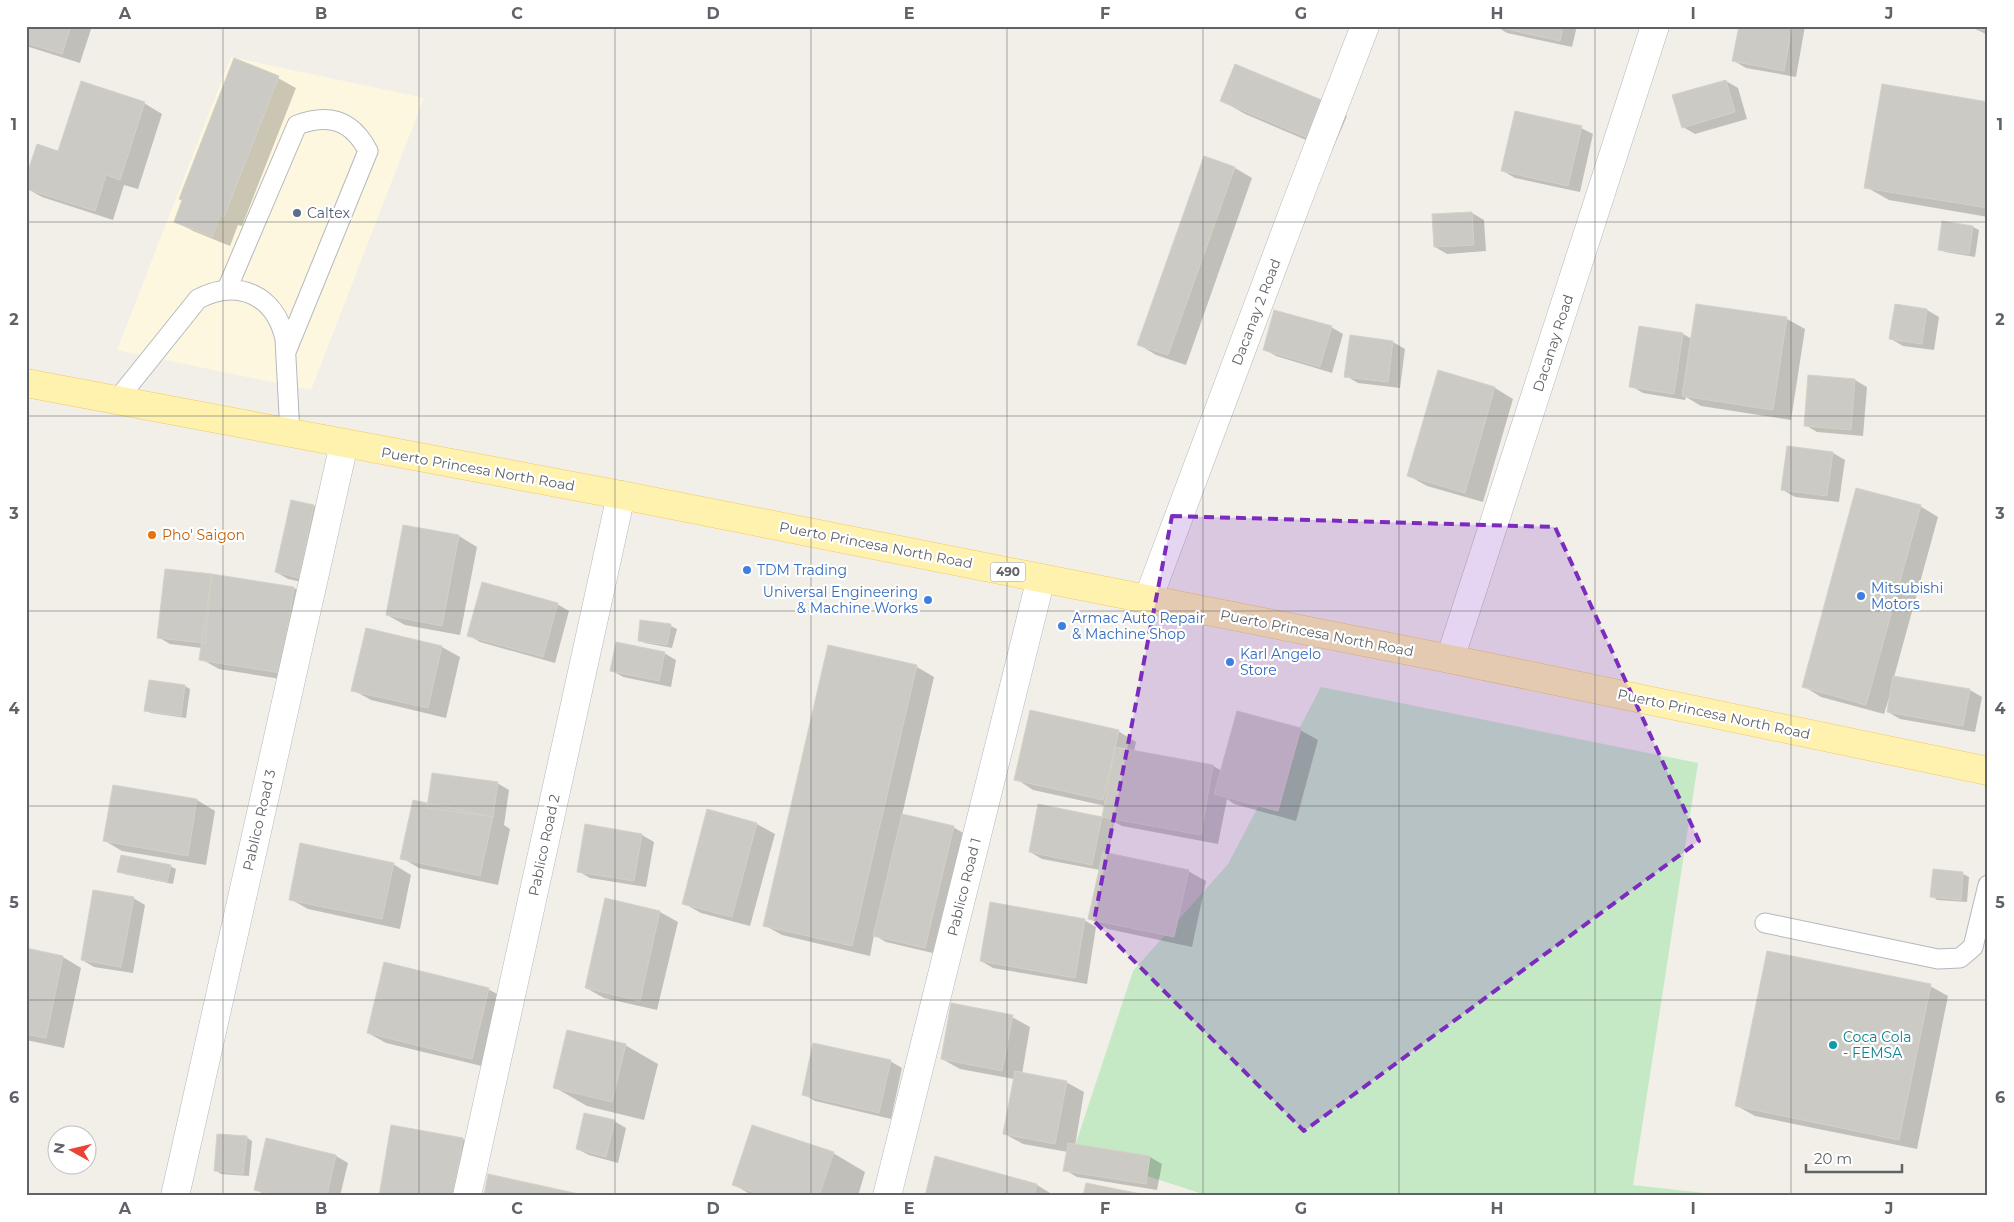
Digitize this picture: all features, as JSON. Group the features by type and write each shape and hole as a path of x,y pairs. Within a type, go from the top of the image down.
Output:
{"main road":[{"name":"Puerto Princesa North Road","path":"26,383 621,495 1148,599 1988,771"}],"street":[{"name":"Dacanay 2 Road","path":"1148,599 1295,206 1365,26"},
{"name":"Dacanay Road","path":"1450,660 1655,26"},
{"name":"Pablico Road 3","path":"175,1196 344,444"},
{"name":"Pablico Road 2","path":"467,1196 621,495"},
{"name":"Pablico Road 1","path":"887,1196 1041,578"}],"lane":[{"path":"227,289 297,125 312,120 327,119 342,123 354,130 368,151 286,352"},
{"path":"117,400 198,299 212,292 227,289 243,291 257,296 268,304 282,326 286,352 290,434"},
{"path":"1765,922 1938,959 1960,958 1973,948 1988,885"}],"highlighted area":[{"path":"1172,516 1555,527 1699,841 1304,1131 1094,921"}],"shaded area":[{"path":"231,57 424,98 311,390 117,350"}],"green space":[{"path":"1321,687 1698,763 1633,1185 1731,1196 1209,1196 1073,1152 1133,971 1228,864"}],"building":[{"path":"26,26 71,26 62,54 26,43"},
{"path":"1493,26 1563,26 1560,41"},
{"path":"1739,26 1792,26 1784,71 1732,61"},
{"path":"1988,26 1988,31 1969,27"},
{"path":"234,58 279,76 224,217 220,215 212,237 174,222 182,200 179,199"},
{"path":"1235,64 1324,101 1308,138 1220,101"},
{"path":"1726,80 1735,112 1682,128 1672,95"},
{"path":"81,81 145,102 120,180 106,175 95,211 26,189 26,177 37,144 58,151"},
{"path":"1882,84 1988,102 1988,208 1864,188"},
{"path":"1515,111 1582,126 1568,186 1501,171"},
{"path":"1204,156 1235,167 1168,355 1137,345"},
{"path":"1472,212 1474,245 1434,247 1432,214"},
{"path":"1942,221 1973,226 1969,254 1938,250"},
{"path":"1696,304 1787,317 1773,410 1682,396"},
{"path":"1895,304 1927,309 1922,344 1889,339"},
{"path":"1274,310 1332,326 1320,367 1263,350"},
{"path":"1639,326 1683,333 1674,394 1629,387"},
{"path":"1350,335 1393,341 1388,382 1344,377"},
{"path":"1438,370 1495,387 1465,493 1407,476"},
{"path":"1808,375 1855,379 1851,430 1804,426"},
{"path":"1787,446 1833,452 1827,496 1781,490"},
{"name":"Mitsubishi Motors","path":"1856,488 1921,505 1866,705 1802,687"},
{"path":"291,500 314,505 299,578 275,572"},
{"path":"403,525 459,535 442,626 386,615"},
{"path":"165,569 212,574 205,643 157,638"},
{"path":"212,574 294,587 281,673 199,660"},
{"path":"482,582 558,603 543,657 467,636"},
{"path":"640,620 671,624 667,645 638,641"},
{"path":"366,628 442,646 428,708 351,691"},
{"path":"616,642 665,652 659,681 610,671"},
{"path":"828,645 917,665 852,946 763,926"},
{"path":"1893,676 1970,689 1963,726 1887,712"},
{"path":"149,680 185,685 181,716 144,711"},
{"path":"1030,710 1119,730 1103,800 1014,780"},
{"path":"1237,711 1301,728 1278,811 1214,794"},
{"path":"1115,747 1213,765 1201,835 1102,817"},
{"path":"432,773 498,782 493,817 427,808"},
{"path":"113,785 197,799 188,856 103,841"},
{"path":"413,800 493,817 480,876 400,859"},
{"path":"1038,804 1102,817 1092,865 1029,852"},
{"path":"707,809 757,823 732,917 682,904"},
{"path":"902,814 954,826 925,948 873,936"},
{"path":"585,824 642,834 634,881 577,872"},
{"path":"300,843 394,863 382,919 289,900"},
{"path":"1103,852 1189,870 1174,937 1088,919"},
{"path":"121,855 171,865 167,882 117,872"},
{"path":"1933,869 1963,872 1961,900 1930,897"},
{"path":"93,890 134,897 121,967 81,960"},
{"path":"605,898 660,911 640,1001 585,988"},
{"path":"990,902 1085,919 1075,978 980,961"},
{"path":"26,948 63,956 46,1038 26,1034"},
{"name":"Coca Cola - FEMSA","path":"1767,951 1931,984 1899,1140 1735,1106"},
{"path":"384,962 489,988 472,1059 367,1033"},
{"path":"951,1003 1013,1015 1002,1071 941,1059"},
{"path":"567,1030 626,1044 612,1102 553,1088"},
{"path":"813,1043 891,1060 879,1113 802,1095"},
{"path":"1015,1071 1067,1081 1055,1144 1003,1134"},
{"path":"584,1113 615,1120 606,1157 576,1149"},
{"path":"391,1125 463,1138 453,1196 379,1196"},
{"path":"752,1125 834,1152 819,1196 764,1196 732,1185"},
{"path":"217,1134 247,1136 243,1174 214,1171"},
{"path":"266,1138 336,1155 327,1196 279,1196 254,1190"},
{"path":"1068,1143 1150,1156 1146,1184 1063,1171"},
{"path":"935,1156 1037,1184 1034,1196 925,1196"},
{"path":"488,1174 588,1196 484,1196"},
{"path":"1086,1183 1151,1196 1083,1196"}],"place":[{"name":"Caltex","path":"297,213"},
{"name":"Pho' Saigon","path":"152,535"},
{"name":"TDM Trading","path":"747,570"},
{"name":"Mitsubishi Motors","path":"1861,596"},
{"name":"Universal Engineering & Machine Works","path":"928,600"},
{"name":"Armac Auto Repair & Machine Shop","path":"1062,626"},
{"name":"Karl Angelo Store","path":"1230,662"},
{"name":"Coca Cola - FEMSA","path":"1833,1045"}]}
